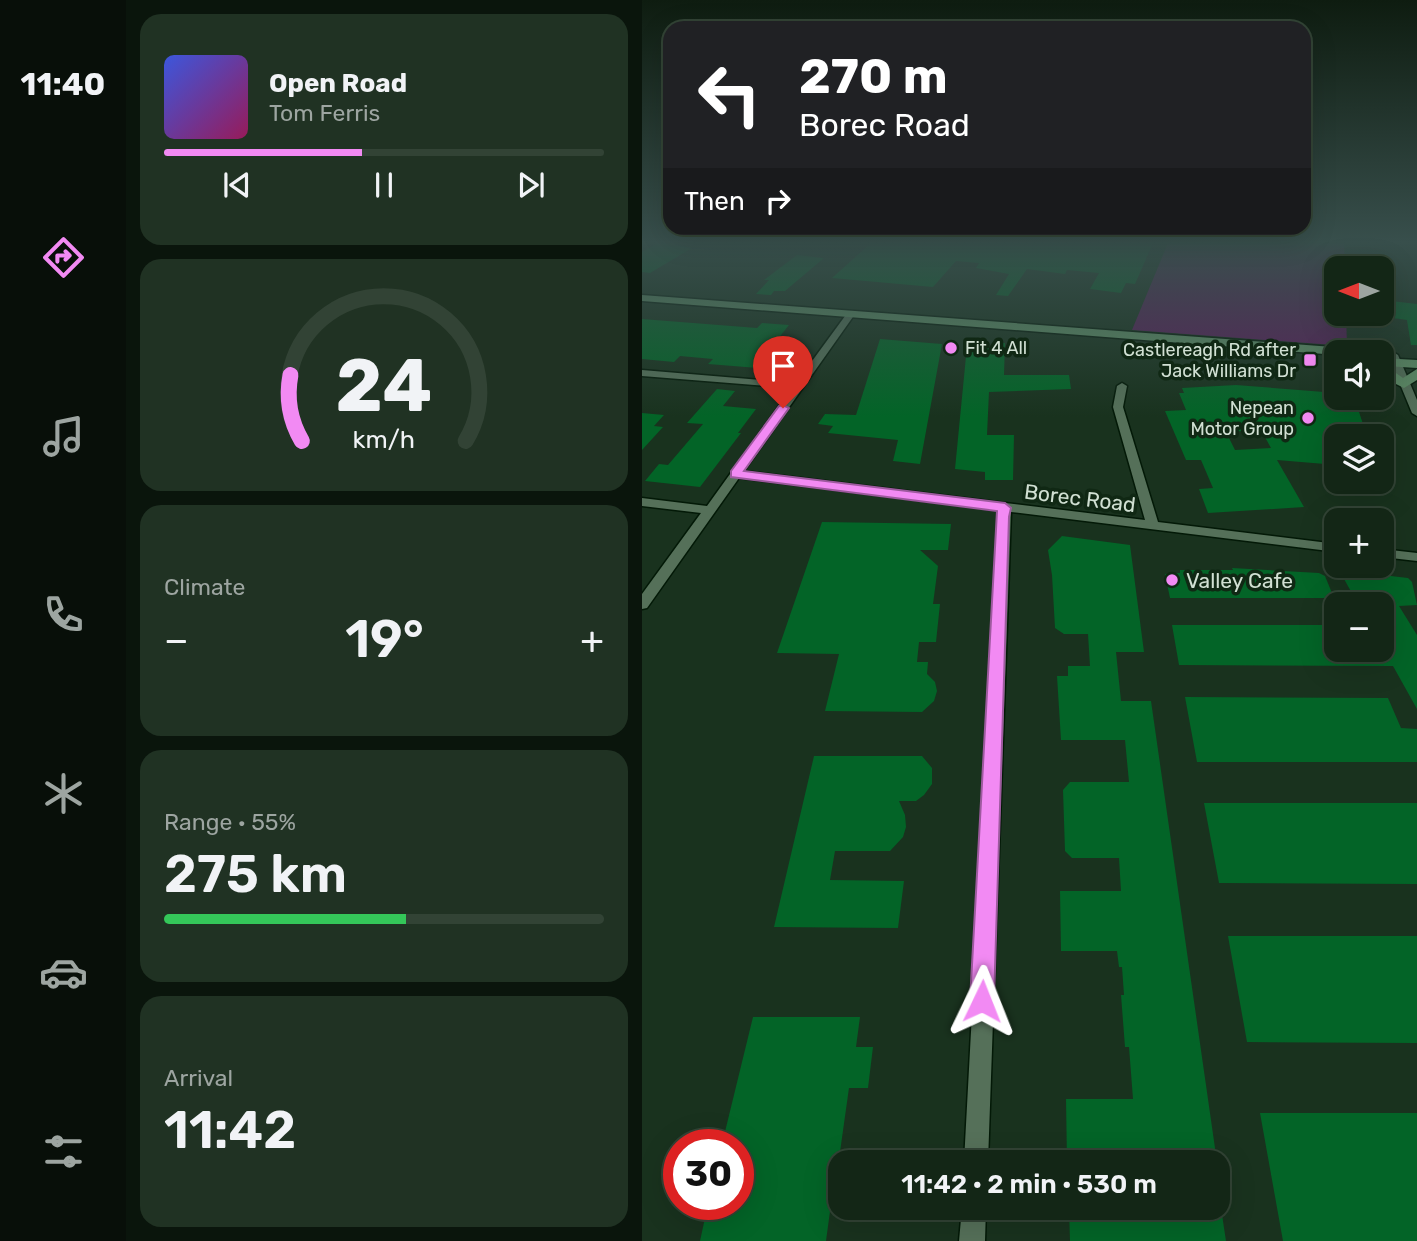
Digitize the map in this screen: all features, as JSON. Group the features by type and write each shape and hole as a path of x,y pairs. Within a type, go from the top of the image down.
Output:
{"main road":[{"path":"674,301 1324,357"},
{"path":"642,303 1324,350"},
{"path":"1394,359 1417,357"},
{"path":"1394,360 1417,365"},
{"path":"1394,379 1404,384 1417,373"}],"street":[{"path":"642,604 849,317"},
{"path":"1394,368 1417,413"},
{"path":"642,373 799,386"},
{"path":"1122,386 1118,407 1153,527"},
{"name":"Borec Road","path":"736,474 1324,547"},
{"path":"642,502 711,510"},
{"path":"976,1150 1002,517 1005,508"},
{"path":"1394,554 1417,557"},
{"path":"972,1241 973,1220"}],"shaded area":[{"path":"1144,301 1324,301 1324,326 1346,326 1347,340 1324,340 1324,344 1132,330"}],"building":[{"path":"1394,301 1417,304 1417,345 1411,345 1407,320 1394,318"},
{"path":"642,319 757,328 762,323 789,325 770,349 805,351 795,365 784,366 781,370 708,364 713,359 680,356 674,362 642,359"},
{"path":"880,339 942,344 920,464 893,461 898,440 828,433 833,426 818,424 825,414 856,415"},
{"path":"992,343 1005,343 1004,375 1069,375 1071,389 989,392 987,435 1014,435 1013,480 985,480 985,472 955,469 967,346 992,348"},
{"path":"1236,385 1324,392 1324,410 1358,410 1363,424 1324,424 1324,464 1277,460 1304,507 1208,513 1199,489 1213,488 1201,460 1186,460 1165,411 1186,410 1179,393 1184,393 1182,388","holes":["1261,430 1271,448 1235,450 1226,432"]},
{"path":"717,389 735,391 723,406 756,409 700,487 645,481 659,464 668,465 703,424 687,423"},
{"path":"642,413 664,415 654,426 663,427 642,450"},
{"path":"822,522 951,524 948,550 920,550 938,566 933,604 940,604 936,642 919,642 917,662 928,662 927,674 935,682 937,691 934,701 922,712 825,711 839,654 777,653"},
{"path":"1062,536 1130,545 1144,652 1116,652 1121,701 1151,701 1215,1150 1067,1150 1066,1099 1133,1099 1129,1047 1125,1047 1122,967 1119,967 1117,951 1061,951 1060,891 1121,891 1119,858 1072,858 1065,851 1063,790 1070,782 1129,782 1125,740 1061,740 1057,676 1068,676 1068,666 1090,666 1088,634 1064,634 1055,628 1048,550"},
{"path":"1232,568 1319,573 1326,578 1332,592 1324,592 1324,598 1170,598 1165,574 1180,573 1180,570 1233,570"},
{"path":"1394,576 1408,578 1412,582 1417,605 1399,606 1417,635 1417,709 1393,666 1179,665 1172,625 1324,625 1324,662 1394,662 1394,592 1351,592 1343,578"},
{"path":"1185,697 1388,698 1401,728 1417,729 1417,762 1197,762"},
{"path":"814,756 922,756 932,768 932,784 924,795 916,801 899,801 905,815 906,827 903,837 890,851 835,851 830,880 904,881 898,928 774,927"},
{"path":"1204,803 1417,803 1417,884 1219,883"},
{"path":"1228,936 1417,936 1417,1043 1247,1042"},
{"path":"753,1017 860,1017 856,1047 873,1047 868,1088 849,1088 840,1150 828,1150 829,1220 826,1241 700,1241 705,1220 754,1220 754,1129 726,1129"},
{"path":"1260,1113 1417,1113 1417,1241 1283,1241"},
{"path":"1069,1220 1223,1220 1226,1241 1070,1241"}],"place":[{"name":"Fit 4 All","path":"951,348"},
{"name":"Castlereagh Rd after Jack Williams Dr","path":"1310,360"},
{"name":"Nepean Motor Group","path":"1308,418"},
{"name":"Valley Cafe","path":"1172,580"}],"route":[{"path":"783,408 736,474 1005,508 1002,517 982,1001"}]}
